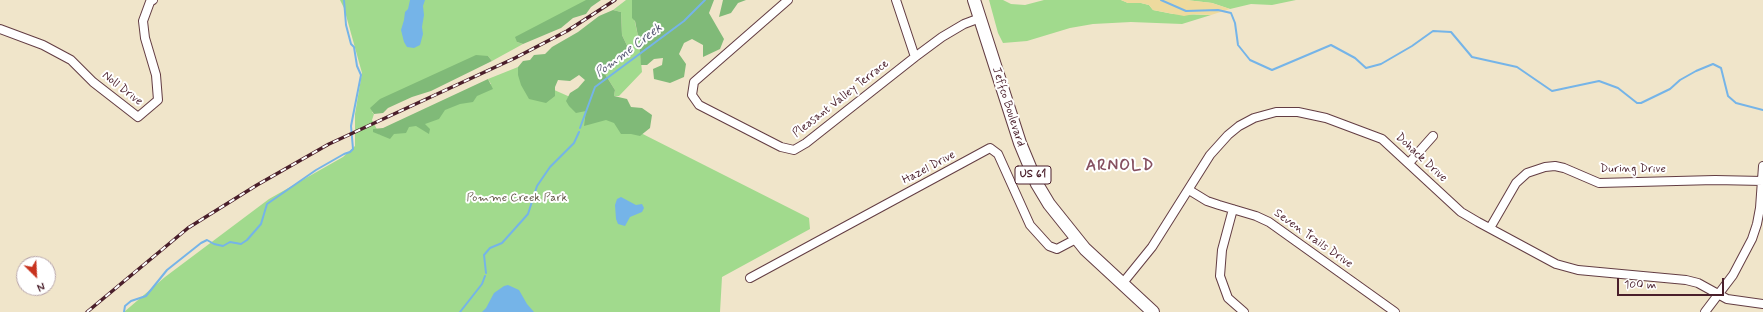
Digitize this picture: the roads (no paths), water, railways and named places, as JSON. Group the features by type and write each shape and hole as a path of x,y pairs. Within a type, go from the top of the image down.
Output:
{"main road":[{"name":"Jeffco Boulevard","path":"974,0 1009,112 1027,162 1049,204 1076,239 1153,312"}],"street":[{"name":"Noll Drive","path":"0,29 43,45 71,60 93,82 138,117 158,100 156,76 145,38 143,21 150,2 153,0"},
{"name":"Pleasant Valley Terrace","path":"788,0 694,82 692,95 699,105 781,147 794,150 806,143 915,56 964,24 980,18"},
{"path":"896,0 915,56"},
{"name":"Dohack Drive","path":"1122,284 1152,247 1214,150 1234,130 1247,121 1276,112 1307,113 1370,133 1385,141 1461,212 1556,264 1567,268 1686,280 1698,283 1731,300 1763,304"},
{"path":"1409,163 1433,136"},
{"name":"Hazel Drive","path":"750,278 990,148 998,154 1030,225 1049,246 1057,249 1076,239"},
{"path":"1705,312 1734,275 1752,239 1757,224 1763,181 1763,166"},
{"name":"During Drive","path":"1490,228 1516,183 1527,173 1547,167 1564,168 1599,183 1715,180 1763,181"},
{"name":"Seven Trails Drive","path":"1189,190 1207,201 1256,216 1269,222 1395,312"},
{"path":"1233,210 1222,250 1220,276 1228,298 1244,312"}],"water":[{"path":"410,0 425,0 423,6 423,34 420,45 414,48 407,47 401,30 405,12 408,9"},
{"path":"621,197 636,205 642,204 644,208 642,212 630,217 625,226 618,224 616,219 615,205 617,199"},
{"path":"508,285 519,290 527,304 534,312 482,312 486,308 494,293"}],"waterway":[{"path":"124,312 125,306 131,301 146,296 167,270 201,243 207,240 214,244 223,246 230,242 241,244 247,240 261,224 267,204 316,170 353,149 351,126 361,75 357,66 354,47 351,44 346,25 344,0"},
{"name":"Pomme Creek","path":"580,128 595,87 684,21 705,0"},
{"name":"Pomme Creek","path":"1161,0 1186,11 1218,10 1231,13 1235,23 1238,45 1250,60 1272,70 1331,45 1355,58 1366,68 1381,64 1412,46 1433,31 1451,32 1472,57 1517,67 1552,91 1599,81 1618,88 1637,103 1641,103 1670,89 1680,80 1696,71 1713,64 1721,68 1728,96 1736,103 1763,110"},
{"name":"Pomme Creek","path":"486,273 484,255 490,248 502,243 528,214 537,186 550,167 574,143 579,132"},
{"name":"Pomme Creek","path":"460,312 482,284 485,276"}],"railway":[{"path":"87,312 188,228 257,185 329,144 515,58 567,31 615,0"}],"district":[{"name":"ARNOLD","path":"1120,167"}],"park label":[{"name":"Pomme Creek Park","path":"517,198"}]}
